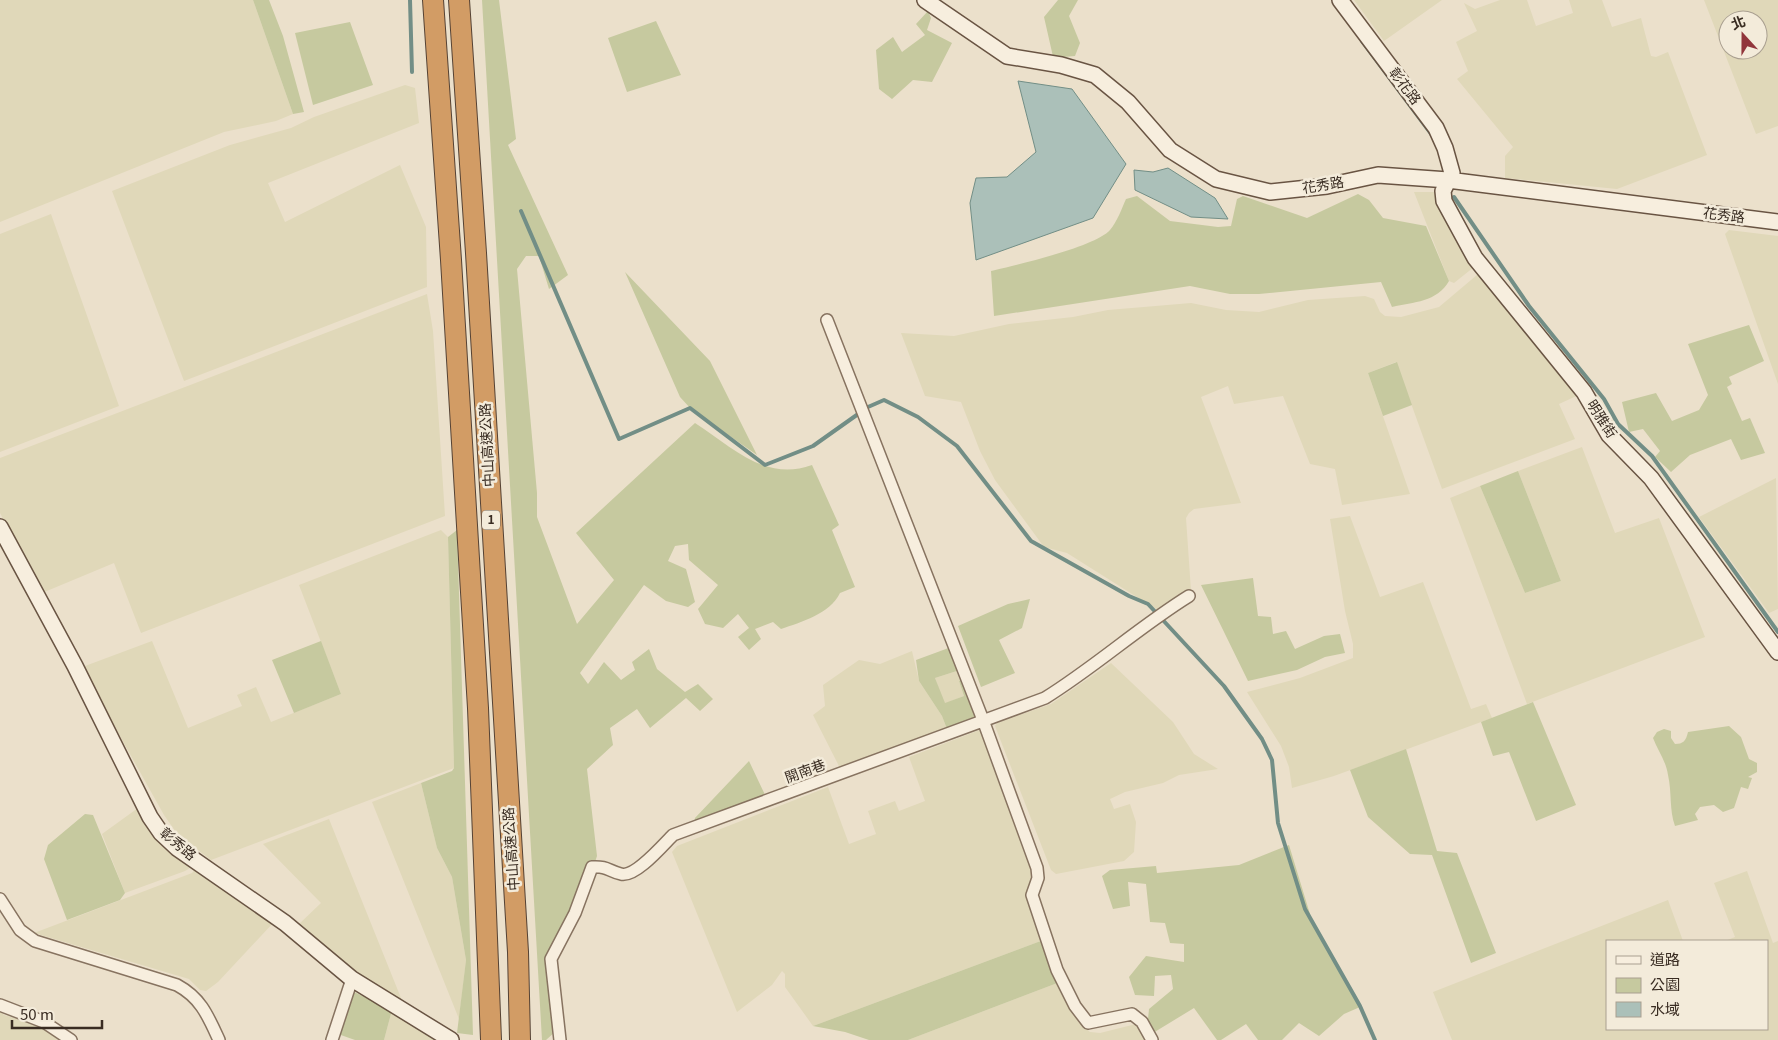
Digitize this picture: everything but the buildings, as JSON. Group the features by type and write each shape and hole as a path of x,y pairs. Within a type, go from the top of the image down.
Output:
{"highway":[{"name":"中山高速公路","path":"433,0 478,708 491,1040"},
{"name":"中山高速公路","path":"459,0 518,952 520,1040"}],"street":[{"name":"花秀路","path":"925,0 1008,56 1061,65 1095,75 1128,102 1170,150 1216,179 1270,192 1327,186 1378,174 1448,180 1778,222"},
{"name":"彰花路","path":"1340,0 1436,128 1445,148 1452,172 1448,180"},
{"name":"明雅街","path":"1448,180 1443,191 1444,201 1475,258 1584,392 1606,430 1651,478 1778,652"},
{"path":"827,320 983,720 1037,868 1038,878 1032,895 1057,970 1075,1006 1088,1023 1132,1014 1142,1022 1152,1040"},
{"name":"彰秀路","path":"0,527 75,666 150,817 160,833 178,848 285,923 352,979 451,1040"},
{"name":"開南巷","path":"560,1040 551,959 575,913 592,867 606,866 623,875 633,873 673,835 1045,698 1106,656 1151,620 1189,596"},
{"path":"0,899 20,930 35,941 177,985 186,990 194,996 206,1011 219,1040"},
{"path":"332,1040 352,979"},
{"path":"0,1005 44,1022 71,1040"}],"shaded area":[{"path":"0,0 253,0 293,114 276,121 224,132 0,222"},
{"path":"1354,0 1442,0 1384,41"},
{"path":"1500,0 1527,0 1536,26 1573,13 1569,0 1602,0 1612,27 1641,18 1651,56 1656,57 1668,52 1707,155 1617,189 1505,178 1505,156 1513,147 1457,79 1468,71 1456,42 1477,31 1464,3 1475,9"},
{"path":"1704,0 1778,0 1778,126 1756,134 1727,60 1768,60 1768,10 1718,10 1718,36"},
{"path":"405,85 415,88 419,123 268,183 285,222 400,165 426,227 427,287 184,381 112,191 230,145 291,128 314,117"},
{"path":"1414,192 1438,192 1479,263 1454,283 1449,281"},
{"path":"51,214 119,406 0,452 0,234"},
{"path":"1729,230 1778,236 1778,384 1725,234"},
{"path":"1484,269 1583,393 1559,404 1575,439 1442,489 1396,362 1368,373 1410,494 1342,505 1335,469 1310,464 1283,396 1234,404 1228,386 1201,397 1241,503 1194,509 1189,513 1186,518 1191,591 1159,611 1067,553 1044,547 995,480 980,451 961,402 925,396 901,333 954,336 1009,324 1073,317 1108,310 1191,303 1226,310 1259,312 1308,300 1365,296 1374,299 1380,312 1385,316 1401,317 1439,307"},
{"path":"427,294 433,331 445,516 141,633 114,563 42,593 0,513 0,458"},
{"path":"1582,447 1615,533 1659,518 1705,637 1527,704 1450,498 1480,486 1525,593 1561,581 1518,471"},
{"path":"1776,478 1778,609 1769,613 1699,517"},
{"path":"1350,516 1380,597 1423,582 1471,709 1486,704 1492,718 1334,776 1292,788 1289,767 1281,746 1247,692 1300,678 1353,658 1353,644 1345,611 1330,519"},
{"path":"441,530 448,537 454,768 211,860 178,835 164,815 83,670 85,666 152,641 188,728 242,706 237,695 256,687 271,722 341,694 299,585"},
{"path":"912,651 919,681 942,716 947,729 841,770 813,715 825,706 823,685 859,660 880,664"},
{"path":"1111,663 1173,722 1194,754 1218,769 1179,775 1163,783 1125,792 1110,799 1114,809 1130,804 1136,822 1134,852 1124,861 1056,874 1051,870 995,726 997,723 1051,704"},
{"path":"963,669 966,677 959,681 964,696 944,704 935,678"},
{"path":"985,728 1036,865 1033,881 1046,939 813,1026 785,987 785,974 782,971 772,985 737,1012 672,852 677,846 828,787 849,844 876,834 868,811 895,801 899,811 925,801 909,757"},
{"path":"421,783 437,848 452,877 466,960 459,1019 372,802"},
{"path":"138,808 195,865 185,871 125,893 102,834"},
{"path":"329,819 403,1003 358,978 298,925 321,903 263,844"},
{"path":"198,866 274,922 218,982 206,991 200,990 189,979 34,933 192,873"},
{"path":"1747,871 1773,943 1778,941 1778,1040 1452,1040 1433,992 1668,900 1683,940 1606,940 1606,1030 1768,1030 1768,940 1728,940 1735,937 1714,883"},
{"path":"1060,982 1066,1001 1083,1026 1090,1032 1100,1033 1136,1024 1142,1028 1149,1040 908,1040"},
{"path":"392,1010 439,1040 384,1040"},
{"path":"0,1011 4,1015 39,1025 59,1040 0,1040"}],"green space":[{"path":"253,0 269,0 283,36 304,112 293,114"},
{"path":"482,0 499,0 516,139 508,145 568,275 549,289 539,256 526,256 517,269 537,493 537,517 577,624 614,580 576,533 695,423 736,451 764,466 779,469 795,469 812,465 839,525 832,530 855,587 840,593 822,612 806,620 781,629 773,622 755,629 761,639 749,650 738,637 749,628 738,614 723,628 705,624 698,609 718,585 689,560 688,544 675,546 668,561 686,569 695,602 688,607 666,601 644,585 580,673 588,684 604,662 621,680 635,670 632,662 649,649 657,669 685,692 698,684 713,699 700,711 686,698 650,728 637,709 610,728 613,745 587,769 597,856 584,895 551,961 556,1031 546,1040 542,1040"},
{"path":"1058,0 1078,0 1069,16 1080,43 1075,56 1063,57 1054,61 1044,17"},
{"path":"928,11 931,18 927,30 952,43 932,82 913,80 892,99 879,89 876,50 893,37 902,52 925,35 916,24"},
{"path":"656,21 681,75 627,92 608,38"},
{"path":"350,22 373,85 313,105 295,33"},
{"path":"1358,194 1369,200 1383,218 1426,226 1449,281 1444,288 1424,300 1392,307 1381,282 1259,294 1230,294 1190,286 994,316 991,271 1054,255 1089,243 1113,227 1126,199 1137,196 1170,221 1218,227 1231,226 1237,199 1243,196 1307,218"},
{"path":"625,272 710,361 757,455 691,409 680,397"},
{"path":"1749,325 1764,361 1729,377 1732,384 1727,387 1742,421 1750,418 1765,453 1741,460 1731,439 1690,455 1671,472 1655,457 1660,451 1643,429 1629,432 1622,402 1656,393 1672,421 1699,410 1708,395 1688,344"},
{"path":"1397,362 1412,405 1383,416 1368,373"},
{"path":"1518,471 1561,581 1525,593 1480,486"},
{"path":"457,530 473,1035 457,1033 466,960 452,877 437,848 421,783 452,771 454,768 448,537"},
{"path":"1253,578 1258,616 1271,617 1273,634 1286,631 1295,649 1324,636 1340,634 1345,653 1325,657 1297,670 1248,681 1201,585"},
{"path":"1030,599 1022,628 999,640 1015,673 981,687 958,626 1008,604"},
{"path":"321,641 341,694 294,713 272,660"},
{"path":"954,646 963,669 935,678 945,703 964,696 959,681 966,677 979,713 976,718 947,729 942,716 919,681 916,660"},
{"path":"1533,702 1576,805 1536,821 1509,752 1493,756 1481,722"},
{"path":"1729,726 1741,737 1749,759 1757,763 1757,772 1748,777 1752,778 1748,789 1741,787 1734,808 1723,812 1714,805 1700,807 1695,814 1698,820 1675,826 1667,770 1653,738 1657,732 1664,729 1671,731 1671,738 1675,744 1678,744 1684,741 1688,732"},
{"path":"1406,749 1437,851 1457,853 1496,953 1471,963 1432,855 1410,854 1368,817 1350,770"},
{"path":"749,761 767,799 694,824 695,818"},
{"path":"85,814 93,815 125,893 120,900 67,920 44,859 48,845"},
{"path":"1289,845 1313,924 1360,1007 1344,1014 1319,1036 1299,1023 1282,1040 1258,1040 1246,1024 1221,1040 1217,1040 1194,1008 1153,1033 1148,1019 1149,1009 1173,989 1171,975 1155,976 1154,996 1135,995 1129,977 1146,956 1184,962 1184,944 1170,943 1165,923 1150,922 1146,884 1128,882 1130,906 1113,909 1102,876 1110,870 1156,866 1157,873 1239,865"},
{"path":"1046,939 1060,982 908,1040 869,1040 845,1032 813,1026"},
{"path":"352,991 392,1010 384,1040 355,1040 338,1034"}],"water":[{"path":"1018,81 1072,89 1126,164 1093,218 976,260 970,203 976,178 1007,177 1036,152"},
{"path":"1168,168 1215,198 1228,219 1191,217 1135,190 1134,170 1153,172"}],"waterway":[{"path":"410,0 412,72"},
{"path":"1362,41 1432,135"},
{"path":"1454,197 1529,306 1604,399 1618,424 1652,456 1778,632"},
{"path":"521,211 619,439 690,408 765,465 813,446 868,407 884,400 918,417 957,446 1031,541 1129,596 1148,604 1224,686 1262,739 1272,760 1278,823 1305,909 1360,1006 1375,1040"}]}
